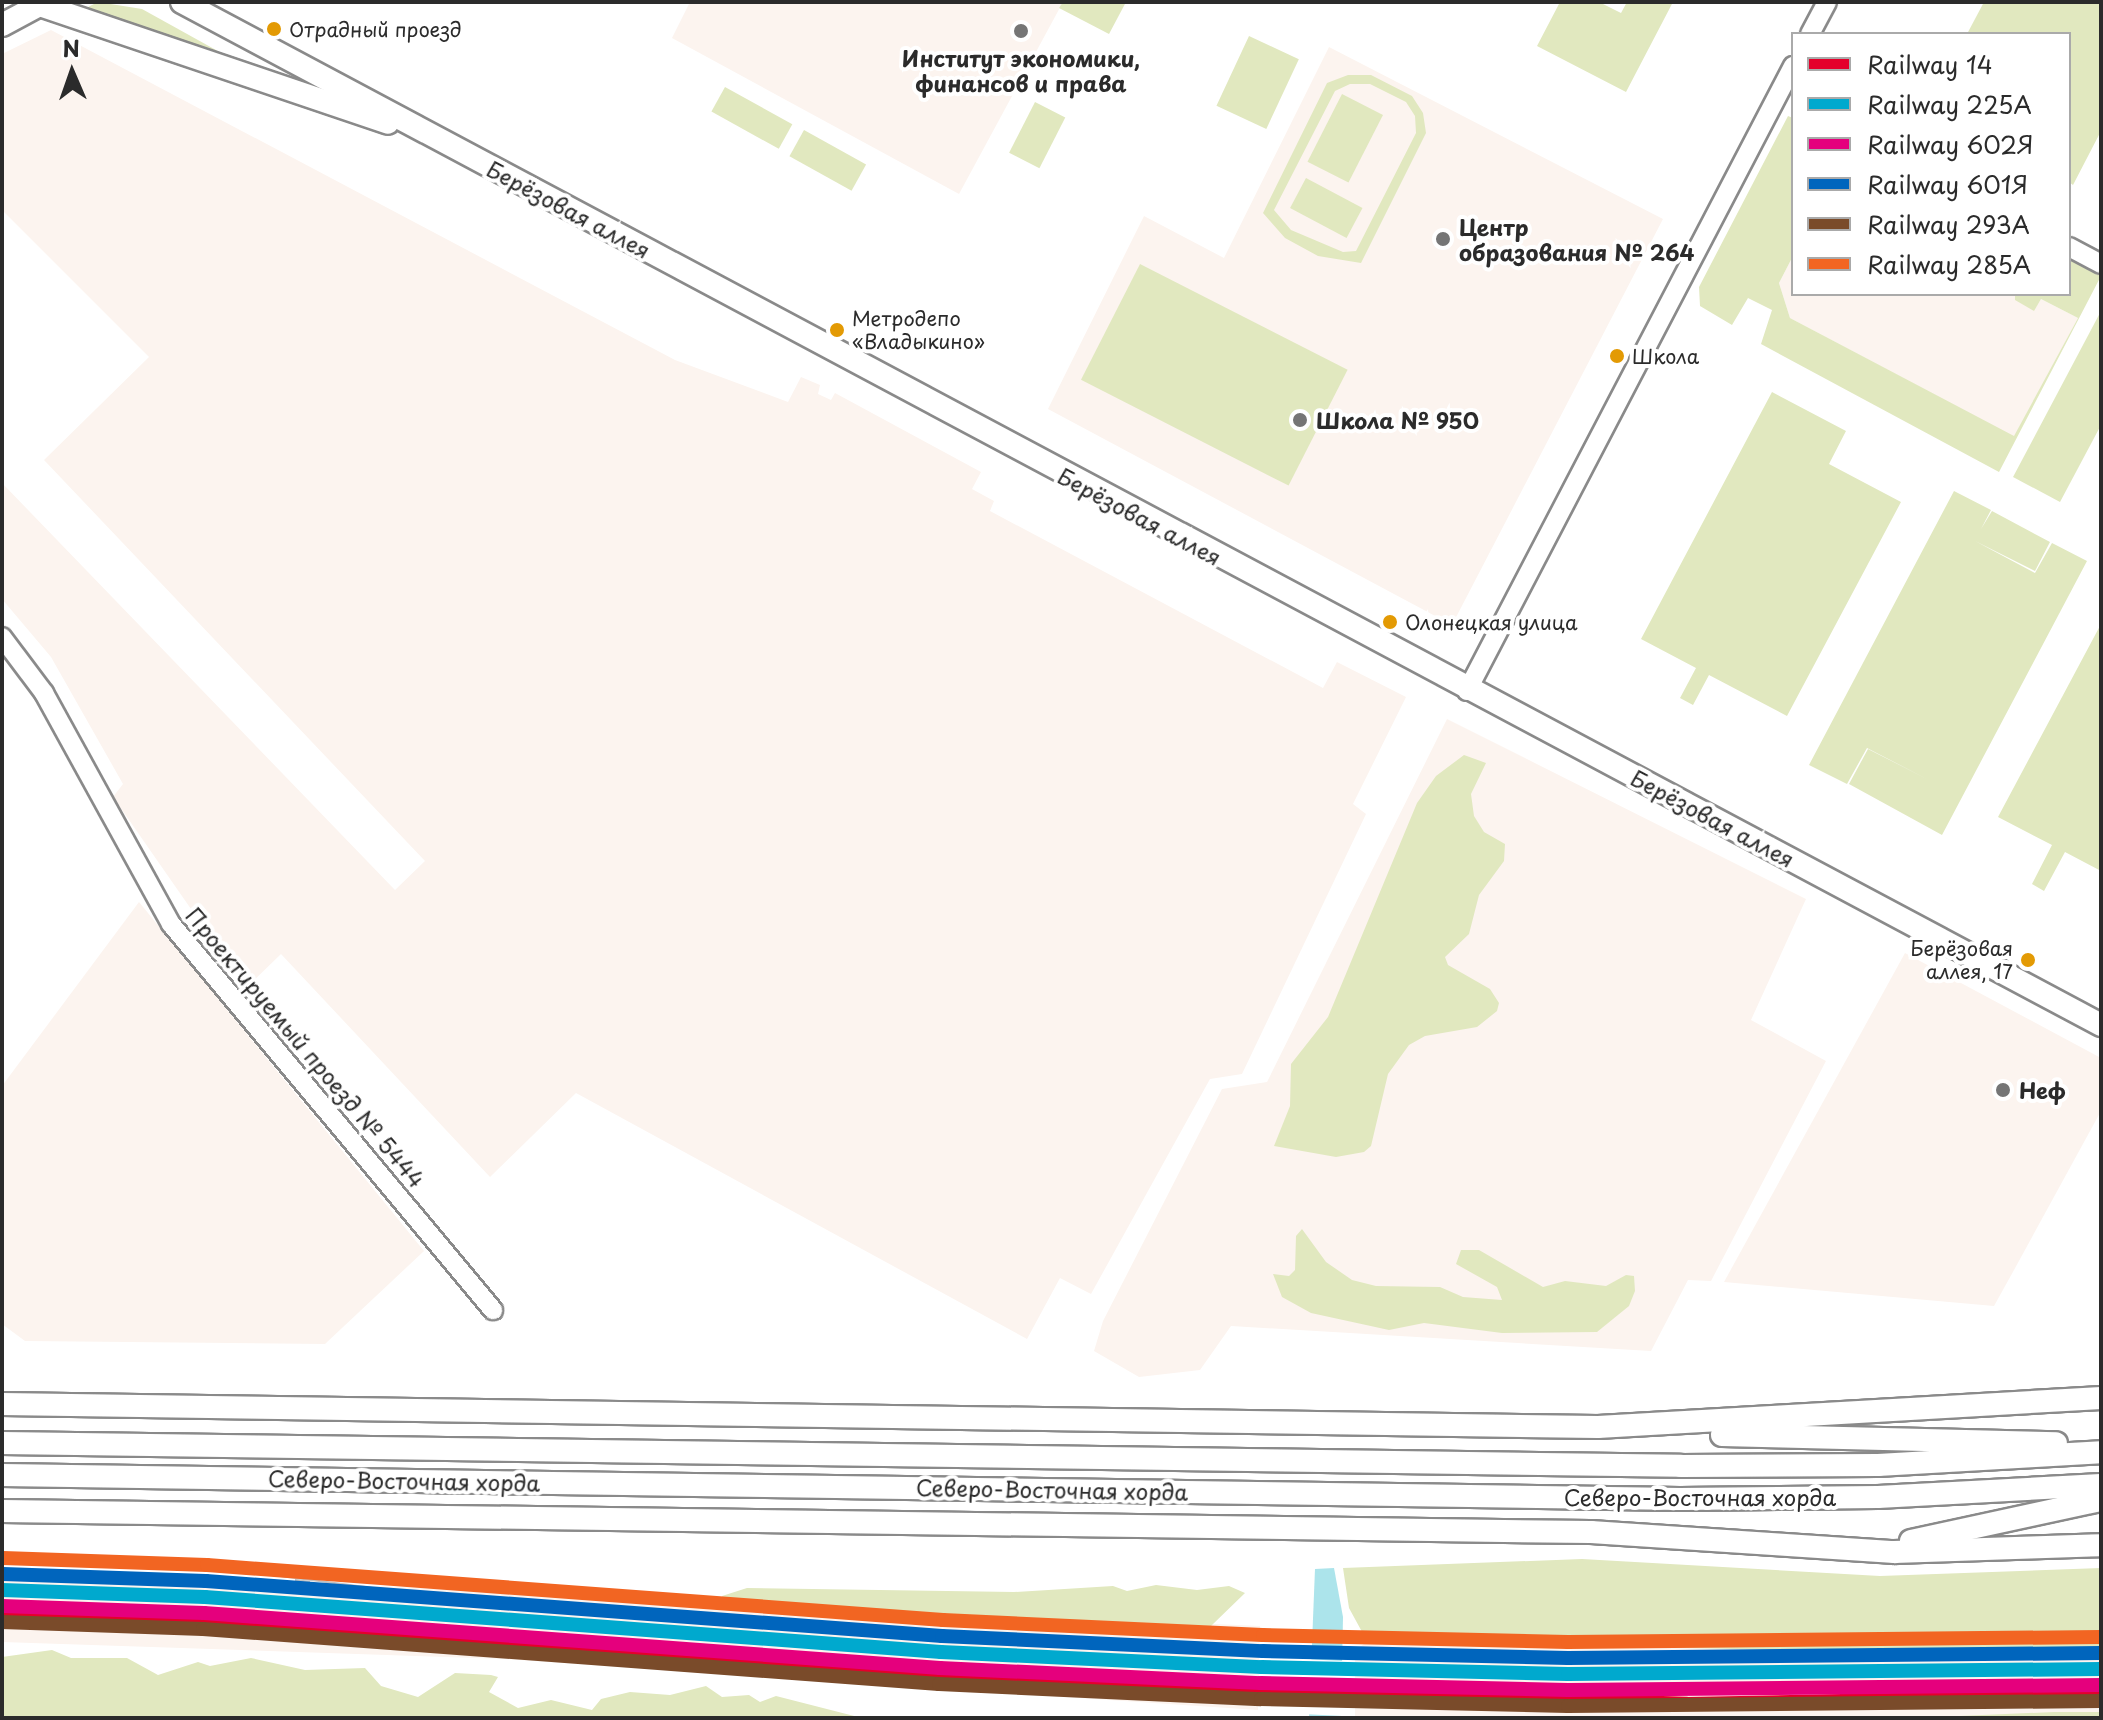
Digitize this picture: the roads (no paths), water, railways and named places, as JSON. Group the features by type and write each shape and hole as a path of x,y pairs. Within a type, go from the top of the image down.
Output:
{"main road":[{"name":"Берёзовая аллея","path":"182,2 1467,691 2101,1025"},
{"path":"2,25 43,3 439,139"},
{"path":"1598,1427 2101,1398"},
{"path":"2,1404 1598,1427 2101,1446"},
{"path":"2,1411 60,1407"},
{"name":"Северо-Восточная хорда","path":"2,1443 1878,1465 2101,1452"},
{"name":"Северо-Восточная хорда","path":"2,1475 1680,1499 1878,1497 2101,1485"},
{"path":"1818,1549 1928,1539 2101,1500"},
{"path":"6,1511 1591,1532 1818,1549 1969,1552 2101,1545"}],"street":[{"path":"1811,32 1827,2"},
{"path":"1467,691 1785,102 1791,75"},
{"path":"2071,248 2101,264"},
{"name":"Проектируемый проезд № 5444","path":"2,637 44,693 88,782 171,924 493,1310"}],"water":[{"path":"1334,1568 1343,1617 1341,1718 1309,1718 1315,1569"}],"railway":[{"path":"280,1579 458,1602"}],"rail line":[{"name":"285А","path":"3,1558 207,1565 943,1620 1263,1635 1568,1642 2101,1637"},
{"name":"601Я","path":"3,1574 206,1581 942,1636 1263,1651 1568,1658 2101,1653"},
{"name":"225А","path":"2,1590 205,1597 941,1652 1262,1667 1568,1674 2101,1669"},
{"name":"602Я","path":"2,1606 204,1613 940,1668 1261,1683 1568,1690 2101,1685"},
{"name":"14","path":"2,1613 340,1630 821,1671 1261,1691 1687,1704 2101,1696"},
{"name":"293А","path":"2,1622 203,1629 939,1684 1261,1699 1568,1706 2101,1701"}],"place":[{"name":"Отрадный проезд","path":"274,29"},
{"name":"Институт экономики, финансов и права","path":"1021,31"},
{"name":"Центр образования № 264","path":"1443,239"},
{"name":"Метродепо «Владыкино»","path":"837,330"},
{"name":"Школа","path":"1617,356"},
{"name":"Школа № 950","path":"1300,420"},
{"name":"Олонецкая улица","path":"1390,622"},
{"name":"Берёзовая аллея, 17","path":"2028,960"},
{"name":"Неф","path":"2003,1090"}]}
